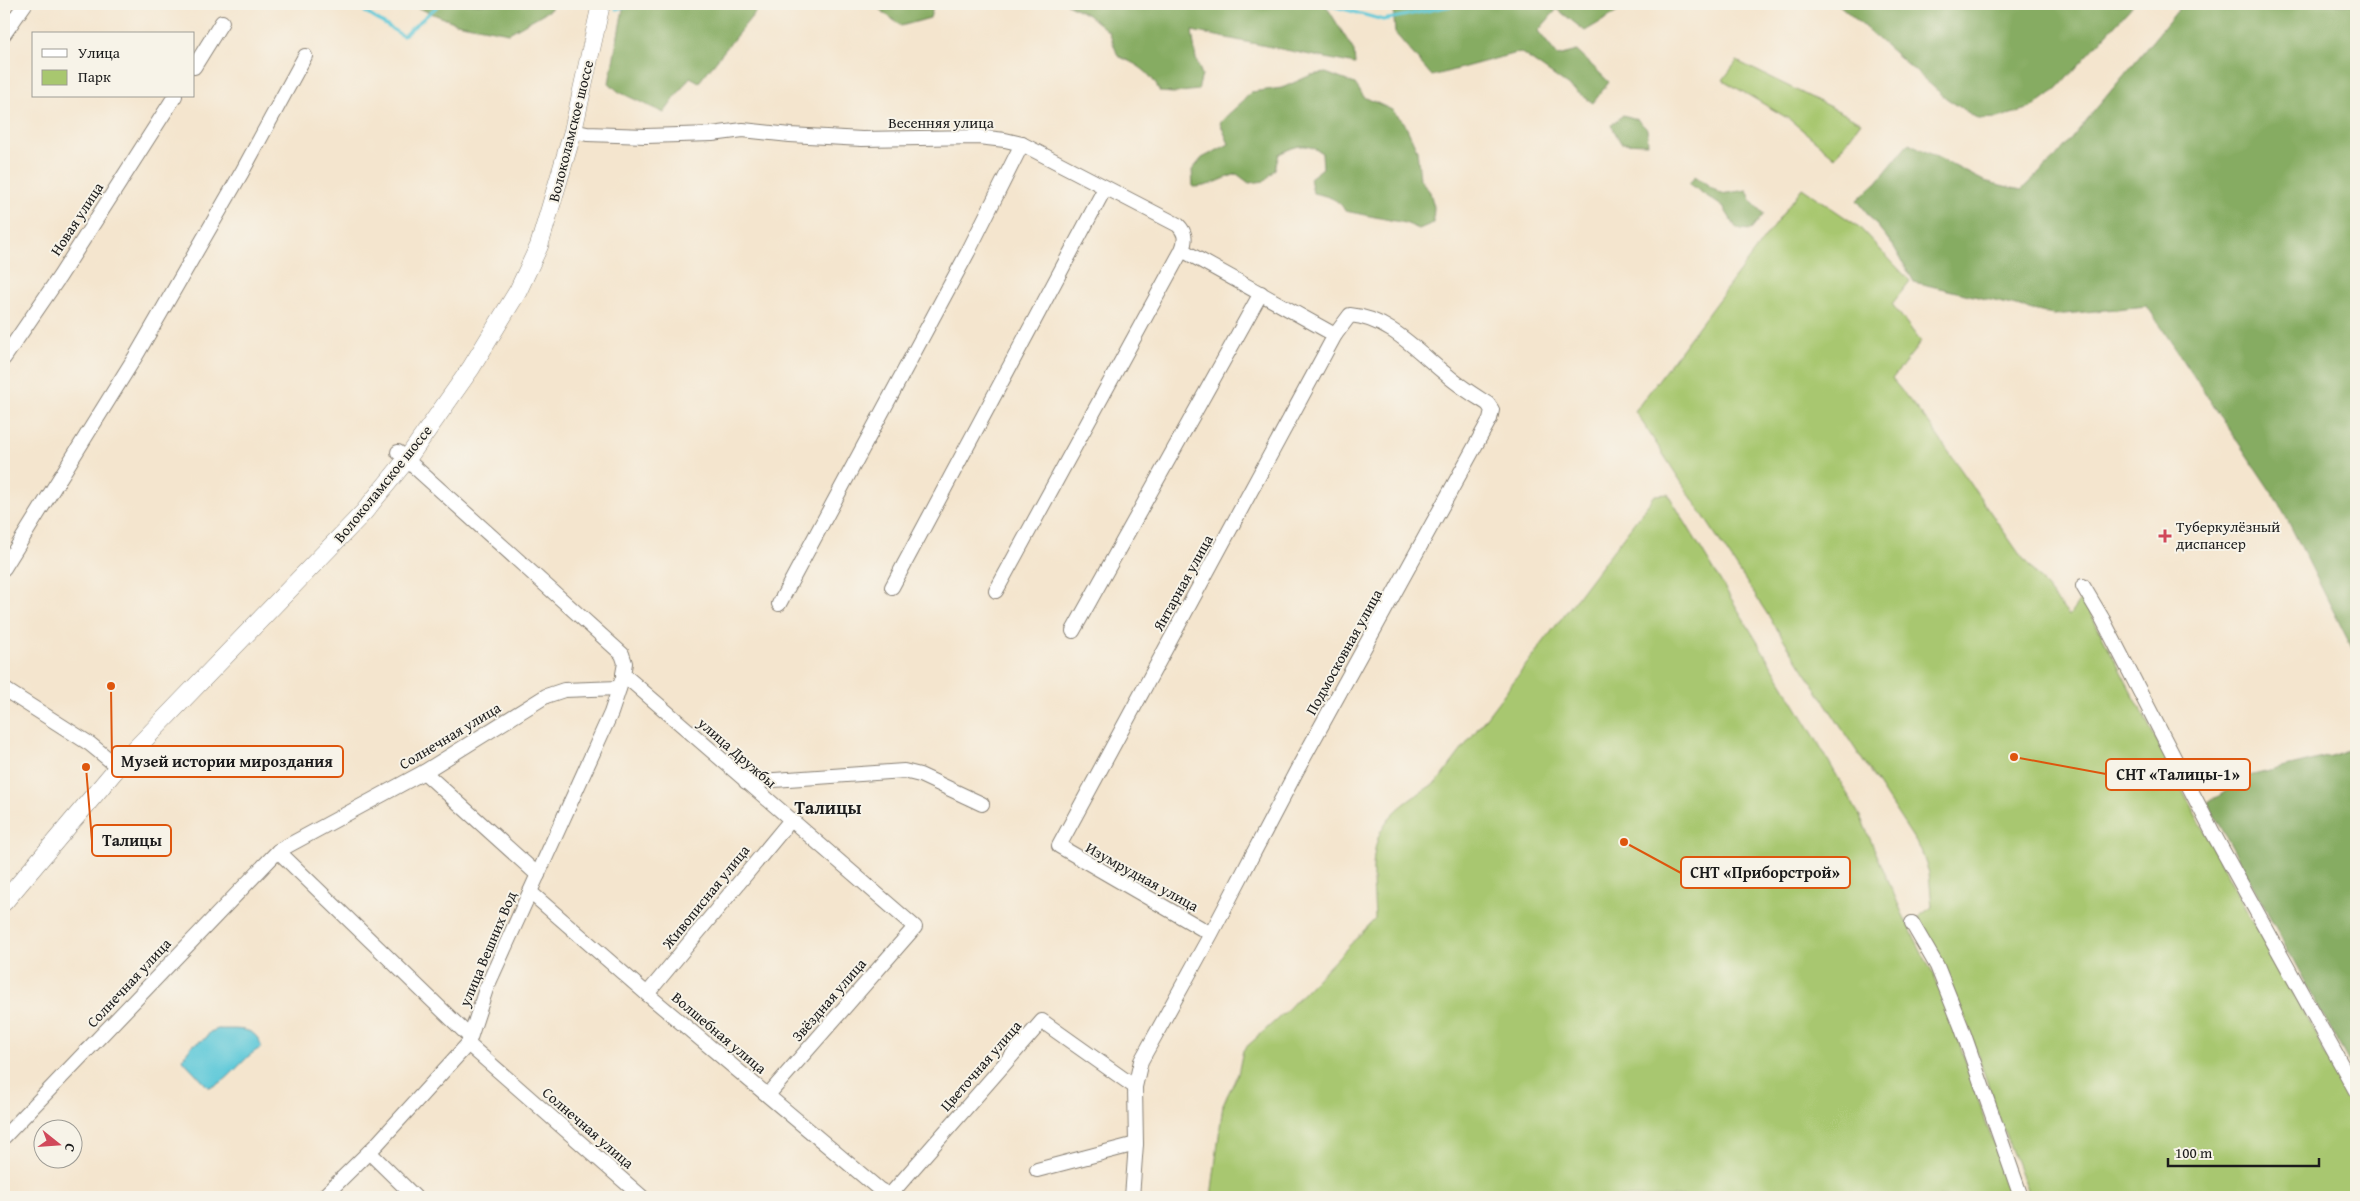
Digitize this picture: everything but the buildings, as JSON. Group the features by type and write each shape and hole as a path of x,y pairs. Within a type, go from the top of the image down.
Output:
{"main road":[{"name":"Волоколамское шоссе","path":"403,455 508,287 520,264 537,215 562,128 589,4"},
{"name":"Волоколамское шоссе","path":"4,885 114,763 403,455 471,368 530,268 542,236 573,131 601,4"},
{"name":"Волоколамское шоссе","path":"4,902 114,763"}],"street":[{"path":"4,34 25,4"},
{"path":"195,65 222,22"},
{"path":"4,568 142,346 242,172 305,56"},
{"name":"Новая улица","path":"4,358 60,276 174,98"},
{"name":"Весенняя улица","path":"573,131 587,134 646,136 712,134 743,130 862,139 978,137 1005,140 1022,144 1178,225 1184,231 1186,241 1182,250"},
{"path":"779,604 968,252 1022,144"},
{"path":"892,587 1105,188"},
{"path":"996,591 1182,250 1335,335"},
{"path":"1073,631 1260,294"},
{"name":"Подмосковная улица","path":"1135,1087 1141,1061 1211,934 1297,770 1490,419 1492,410 1488,404 1448,376 1424,354 1378,322 1363,316 1350,315 1335,335"},
{"name":"Янтарная улица","path":"1058,846 1335,335"},
{"path":"403,455 622,654 625,663 623,674"},
{"path":"2083,586 2102,618 2213,833 2356,1091"},
{"name":"улица Вешних Вод","path":"323,1197 369,1152 469,1041 486,989 610,713 620,688 623,674"},
{"name":"улица Дружбы","path":"623,674 790,821 915,927"},
{"name":"Солнечная улица","path":"4,1137 278,851 424,772 546,696 564,690 620,688"},
{"path":"4,689 90,744 114,763"},
{"path":"746,782 904,771 920,776 982,804"},
{"path":"424,772 538,875"},
{"name":"Живописная улица","path":"647,994 790,821"},
{"name":"Изумрудная улица","path":"1058,846 1211,934"},
{"name":"Солнечная улица","path":"278,851 469,1041 642,1197"},
{"name":"Волшебная улица","path":"530,892 647,994 880,1190 892,1196"},
{"path":"1912,923 1937,966 1962,1026 2021,1197"},
{"name":"Звёздная улица","path":"768,1095 915,927"},
{"name":"Цветочная улица","path":"892,1196 1042,1021 1135,1087"},
{"path":"1132,1197 1136,1144 1135,1087"},
{"path":"1037,1170 1136,1144"},
{"path":"369,1152 415,1197"}],"green space":[{"path":"408,4 551,4 551,9 509,33 456,23"},
{"path":"624,4 762,4 699,82 690,77 664,113 619,92 609,83"},
{"path":"873,4 934,4 930,18 901,26"},
{"path":"1067,4 1325,4 1354,51 1355,64 1192,31 1196,59 1202,75 1198,90 1173,93 1160,92 1148,74 1132,62 1118,56 1109,32 1088,15"},
{"path":"1393,4 1631,4 1585,31 1557,9 1538,31 1558,56 1577,51 1609,82 1593,103 1520,52 1432,76 1395,33"},
{"path":"1838,4 2134,4 2057,89 2031,108 1998,118 1978,119 1946,98"},
{"path":"2183,4 2356,4 2356,656 2280,505 2147,306 2054,315 1914,282 1894,247 1857,200 1877,182 1909,143 1984,181 2021,190 2056,157"},
{"path":"1737,61 1861,122 1835,157 1789,119 1723,80"},
{"path":"1326,73 1355,84 1364,97 1392,110 1404,122 1417,150 1420,179 1430,192 1434,207 1433,223 1419,229 1405,223 1345,211 1336,200 1313,193 1310,178 1323,168 1322,153 1306,146 1291,148 1279,154 1275,169 1265,181 1249,183 1237,174 1210,184 1193,187 1192,170 1202,158 1229,144 1220,123 1251,92 1282,88 1311,75"},
{"path":"1623,115 1637,119 1647,129 1648,144 1621,143 1611,125"},
{"path":"1695,176 1721,194 1747,190 1752,202 1764,214 1751,230 1737,229 1723,207 1689,184"},
{"path":"1802,188 1858,226 1910,281 1892,304 1921,342 1892,379 1930,425 2018,552 2069,616 2082,597 2229,879 2356,1108 2356,1197 2030,1197 2002,1126 1965,1017 1918,917 1932,907 1929,873 1921,850 1635,411"},
{"path":"1668,494 1816,739 1861,818 1902,913 1943,994 1987,1125 2015,1197 1211,1197 1223,1104 1238,1074 1243,1050 1284,1013 1375,919 1373,863 1379,836 1385,824 1404,804 1438,781 1655,495"},
{"path":"2356,746 2356,1069 2353,1070 2208,803 2249,776 2335,755"}],"water":[{"path":"218,1029 239,1029 251,1032 256,1035 261,1048 248,1057 222,1082 208,1087 182,1059 192,1045 206,1038 210,1032"}],"waterway":[{"path":"367,4 365,12 403,36 440,4 443,4"},
{"path":"616,9 644,4"},
{"path":"1325,4 1383,20 1461,4"}],"place":[{"name":"Туберкулёзный диспансер","path":"2165,536"},
{"name":"Музей истории мироздания","path":"111,686"},
{"name":"СНТ «Талицы-1»","path":"2014,757"},
{"name":"Талицы","path":"86,767"},
{"name":"СНТ «Приборстрой»","path":"1624,842"}],"district":[{"name":"Талицы","path":"828,808"}]}
